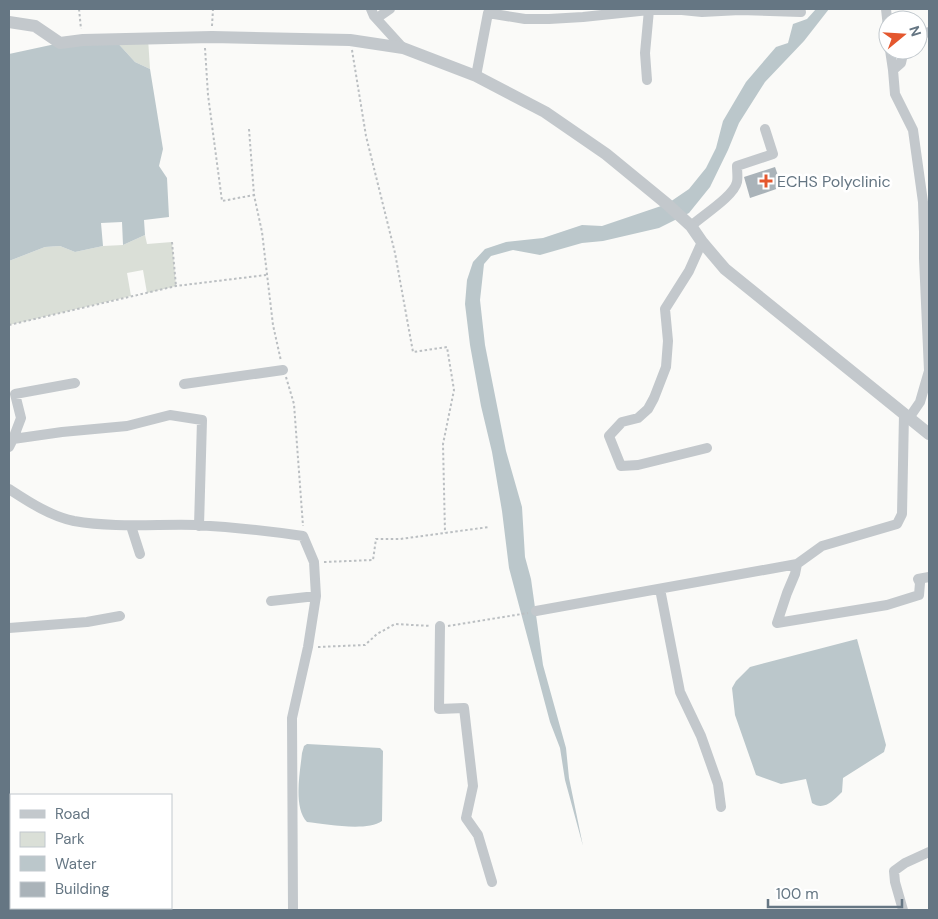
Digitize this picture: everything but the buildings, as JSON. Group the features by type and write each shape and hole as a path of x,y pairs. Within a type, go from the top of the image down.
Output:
{"street":[{"path":"371,9 403,48"},
{"path":"377,18 390,9"},
{"path":"647,80 645,53 649,10"},
{"path":"476,76 487,11 525,19 583,17 649,10 801,12"},
{"path":"9,22 35,26 60,43 83,40 208,37 350,40 403,48 476,76 545,112 606,154 692,226 702,242 725,269 929,434"},
{"path":"536,611 797,564 822,546 897,524 902,514 906,416 920,402 929,371 923,202 913,130 895,94 891,60"},
{"path":"892,70 901,63 902,60"},
{"path":"692,226 731,194 737,183 737,166 772,154 765,130"},
{"path":"702,242 689,270 665,309 668,341 666,366 654,398 648,409 638,418 622,422 610,436 621,466 638,465 706,448"},
{"path":"184,384 284,370"},
{"path":"11,443 21,418 15,394 75,383"},
{"path":"11,443 62,432 127,426 170,415 202,420 199,526"},
{"path":"9,489 40,509 73,521 131,526 199,526 303,536 314,562 316,596 308,647 292,718 293,910"},
{"path":"131,526 140,554"},
{"path":"797,564 796,574 787,592 777,622 887,605 919,595 920,583 918,579 929,577"},
{"path":"660,589 680,692 701,736 718,784 721,807"},
{"path":"271,600 316,596"},
{"path":"9,628 87,622 120,616"},
{"path":"440,626 439,709 464,708 472,786 466,818 478,835 492,882"},
{"path":"904,910 895,882 894,871 905,863 929,852"}],"path":[{"path":"79,9 83,40"},
{"path":"213,9 208,37 208,95 222,201 254,195"},
{"path":"350,40 366,136 395,253 413,352 447,347 454,390 443,444 445,533"},
{"path":"249,129 254,195 262,232 273,325 294,404 303,536"},
{"path":"172,242 176,286"},
{"path":"9,325 176,286 266,275"},
{"path":"314,562 373,560 376,540 400,539 489,526"},
{"path":"308,647 365,645"}],"green space":[{"path":"148,38 150,69 135,62 114,39"},
{"path":"145,235 147,244 172,242 176,286 147,293 143,270 127,273 131,296 9,325 9,261 45,247 60,246 75,252 103,246 123,245"}],"water":[{"path":"816,9 829,9 804,41 765,82 739,123 710,187 689,213 659,228 603,241 582,243 540,255 513,250 491,256 484,264 480,300 485,345 506,451 522,507 525,557 531,579 543,665 566,748 569,778 583,846 565,780 560,748 550,722 509,568 492,452 481,406 470,345 465,304 467,280 473,262 485,249 506,242 543,238 582,225 602,226 667,204 689,189 706,168 716,148 723,121 746,82 776,47 788,43 793,24 807,19"},
{"path":"114,39 135,62 150,69 163,149 159,166 167,178 169,217 144,220 145,235 123,245 122,222 101,223 103,246 75,252 60,246 45,247 9,261 9,54 60,43"},
{"path":"857,639 886,745 884,752 843,778 842,792 835,799 828,804 820,806 812,803 806,779 781,784 756,775 735,715 732,688 736,681 750,667"},
{"path":"307,744 380,748 383,751 382,821 356,827 307,822 300,808 298,789 302,753 304,746"}],"place":[{"name":"ECHS Polyclinic","path":"766,181"}]}
